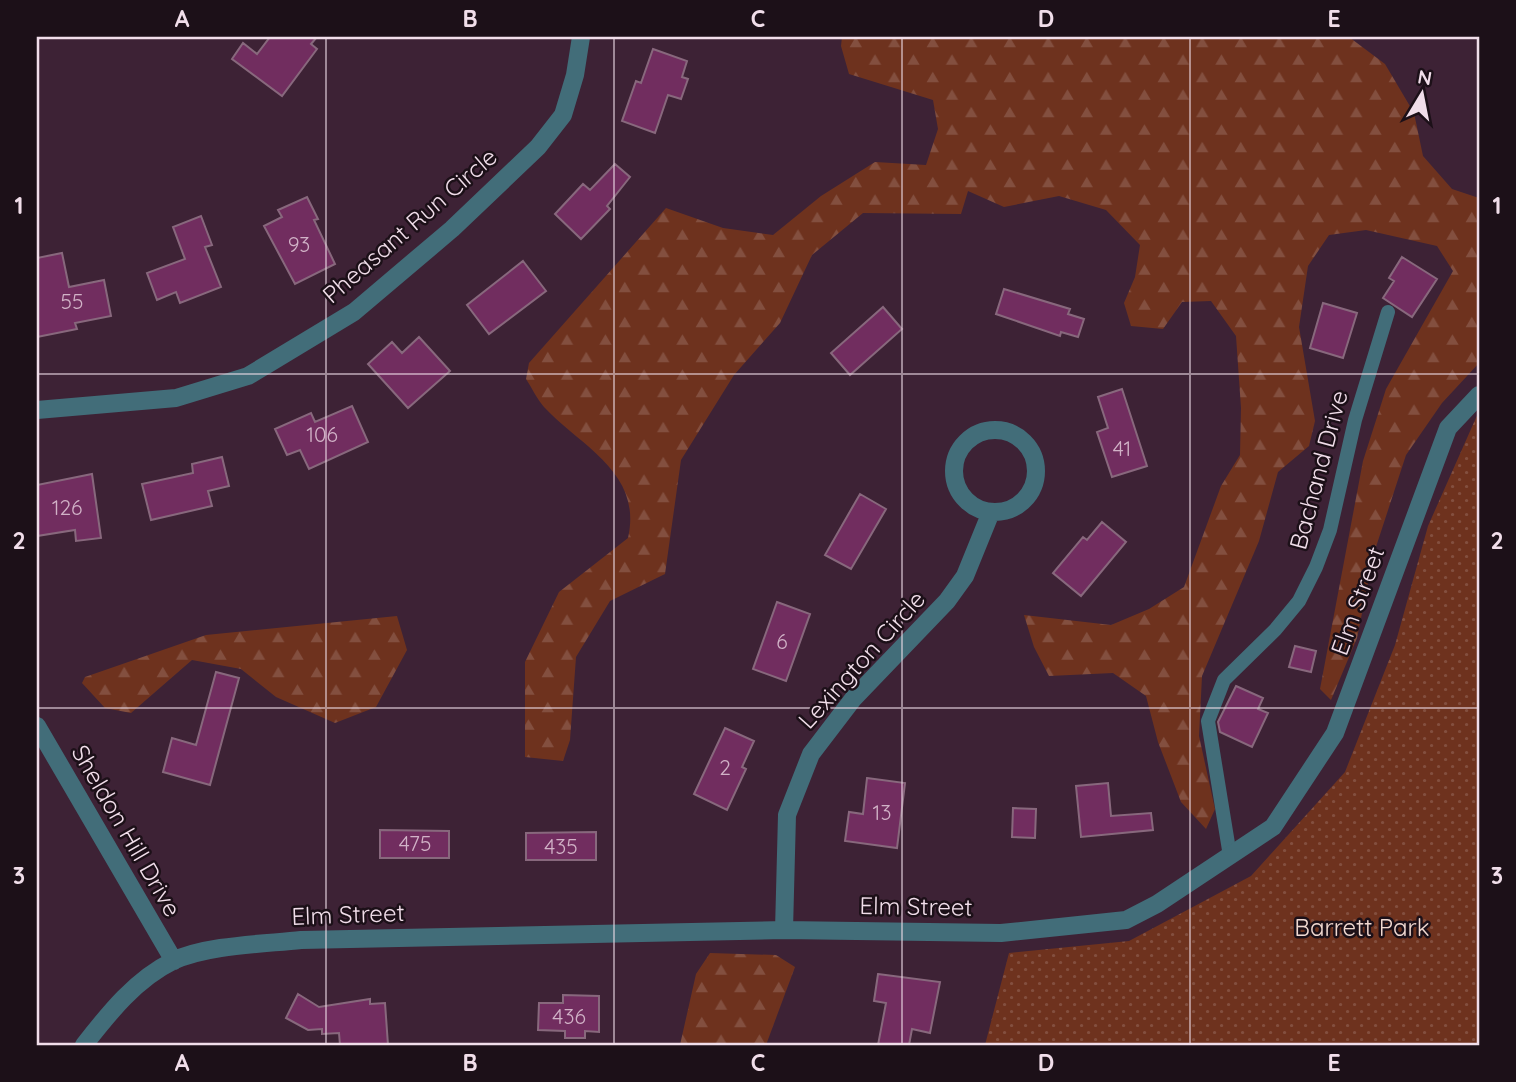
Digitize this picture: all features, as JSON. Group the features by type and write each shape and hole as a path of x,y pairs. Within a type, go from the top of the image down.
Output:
{"street":[{"name":"Pheasant Run Circle","path":"37,410 176,398 248,376 354,312 453,229 538,147 563,114 575,75 582,37"},
{"name":"Elm Street","path":"83,1045 119,1000 174,961 229,947 301,940 784,930 1001,933 1125,920 1157,904 1273,827 1335,733 1448,428 1479,395"},
{"path":"999,430 1012,433 1031,451 1036,475 1026,499 1004,512 991,512 971,504 957,488 955,460 971,437 999,430"},
{"name":"Lexington Circle","path":"784,930 787,815 811,754 853,699 959,585 979,549 991,512"},
{"name":"Sheldon Hill Drive","path":"37,726 174,961"}],"lane":[{"name":"Bachand Drive","path":"1230,856 1208,721 1224,680 1275,630 1299,601 1316,567 1331,530 1355,420 1388,313"}],"green space":[{"path":"842,37 1349,37 1385,64 1414,113 1423,156 1452,189 1479,198 1479,363 1442,403 1406,455 1374,553 1357,638 1331,700 1320,689 1363,461 1386,389 1453,271 1437,246 1366,230 1329,235 1308,266 1299,327 1315,421 1309,446 1278,472 1259,541 1202,676 1199,736 1215,809 1206,829 1181,802 1158,742 1146,696 1113,673 1049,676 1034,647 1024,615 1111,625 1149,609 1184,587 1221,486 1240,455 1241,408 1236,336 1211,301 1182,302 1163,329 1131,326 1124,303 1135,277 1140,245 1106,210 1059,196 1004,207 968,191 961,214 863,213 812,255 780,323 734,375 681,460 665,574 610,601 576,657 570,740 563,761 525,757 525,662 559,592 628,538 630,515 626,495 618,478 605,462 539,401 526,379 529,363 666,208 723,228 773,235 821,196 875,162 926,165 938,129 933,100 849,74 841,46"},
{"name":"Barrett Park","path":"1479,411 1479,1045 985,1045 1009,953 1129,941 1251,876 1345,772 1395,645 1428,526"},
{"path":"397,616 407,650 376,707 335,723 276,697 241,669 192,660 131,713 105,708 82,683 85,677 206,635"},
{"path":"710,953 776,955 795,967 766,1045 680,1045 696,974"}],"building":[{"path":"270,37 317,37 311,44 317,49 282,96 232,59 243,43 257,54"},
{"path":"653,49 687,61 682,77 688,79 681,99 668,95 655,133 622,121 636,81 641,83"},
{"path":"615,164 630,177 607,206 610,209 581,239 555,214 583,184 590,190"},
{"path":"307,197 318,219 314,220 335,264 295,284 264,226 282,217 278,210"},
{"path":"201,216 212,245 205,247 221,287 180,303 176,292 157,300 147,273 185,259 173,227"},
{"path":"62,253 69,287 104,280 111,316 75,323 77,329 37,337 37,258"},
{"path":"1402,257 1437,279 1412,317 1383,298 1394,281 1389,278"},
{"path":"523,261 546,291 489,334 467,305"},
{"path":"1004,289 1070,309 1068,314 1084,319 1078,337 1061,332 1060,336 996,314"},
{"path":"1323,303 1357,313 1343,358 1310,348"},
{"path":"883,307 902,329 850,375 831,353"},
{"path":"419,337 450,371 408,408 368,364 392,342 402,353"},
{"path":"1122,389 1147,466 1112,477 1097,432 1108,428 1098,397"},
{"path":"352,406 368,442 309,469 300,450 287,455 275,429 311,413 315,422"},
{"path":"222,457 229,486 208,491 212,506 151,520 142,484 193,473 192,464"},
{"path":"92,474 101,538 76,541 75,530 37,536 37,485"},
{"path":"860,494 886,509 851,569 825,555"},
{"path":"1102,522 1126,542 1081,596 1053,573 1083,537 1087,540"},
{"path":"777,602 810,614 786,681 753,669"},
{"path":"1295,646 1316,651 1311,672 1289,667"},
{"path":"216,672 239,678 210,785 163,772 172,738 196,745"},
{"path":"1236,686 1263,698 1258,709 1268,713 1252,747 1220,732 1218,722"},
{"path":"725,728 754,741 742,767 746,769 727,810 694,794"},
{"path":"867,778 905,783 897,848 845,841 849,812 863,814"},
{"path":"1108,783 1111,816 1151,813 1153,830 1081,837 1076,786"},
{"path":"1013,808 1036,809 1035,838 1012,837"},
{"path":"380,830 449,831 449,858 380,858"},
{"path":"596,832 596,860 526,860 526,833"},
{"path":"878,974 940,982 930,1033 912,1029 909,1045 878,1045 886,1003 874,1001"},
{"path":"298,994 319,1007 370,999 370,1004 385,1003 388,1045 340,1045 339,1033 322,1034 322,1029 308,1030 286,1018"},
{"path":"563,995 599,996 599,1032 585,1031 585,1038 565,1038 565,1031 538,1030 539,1003 563,1003"}]}
